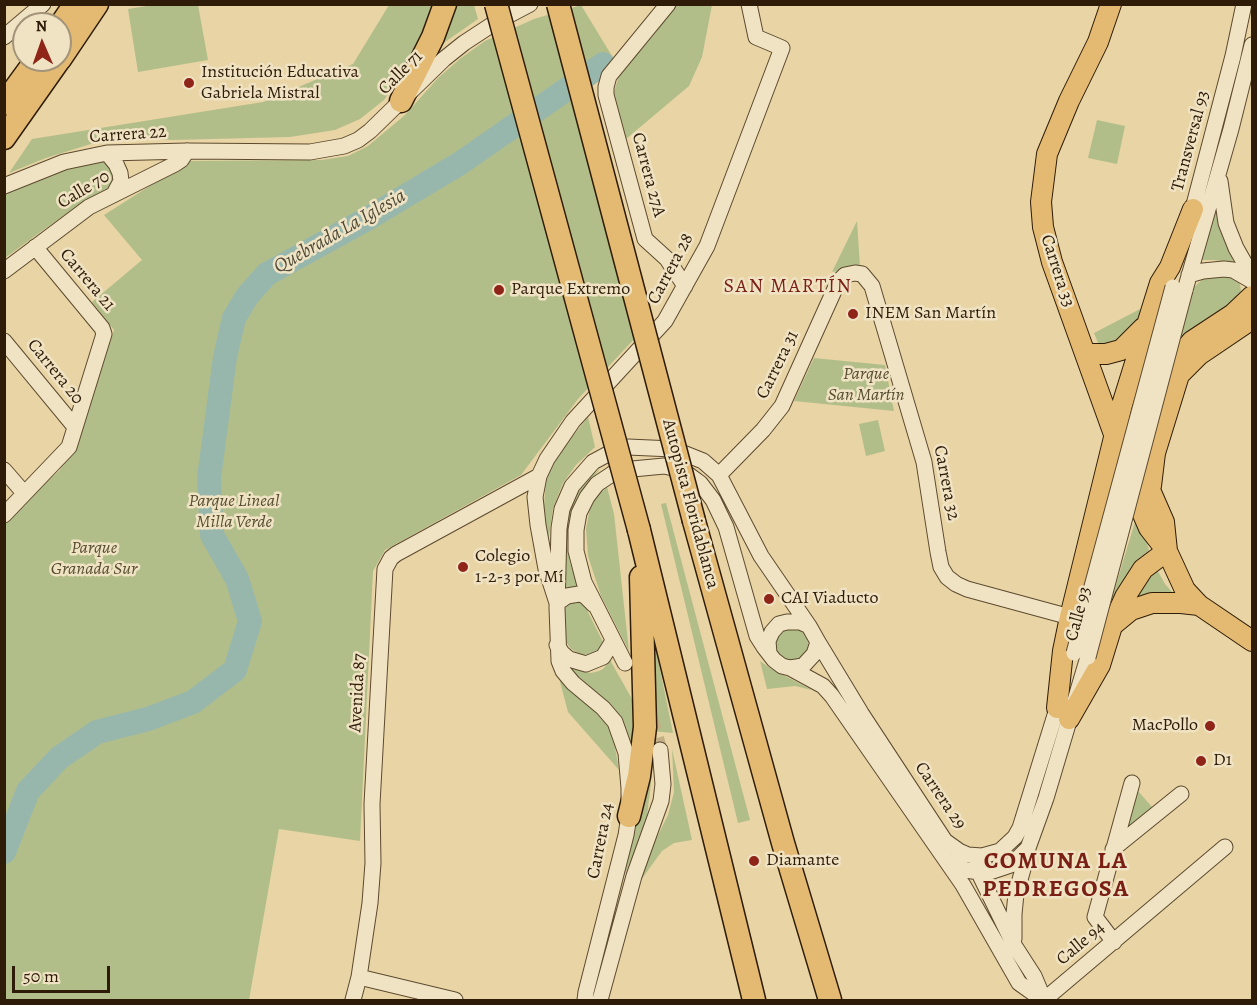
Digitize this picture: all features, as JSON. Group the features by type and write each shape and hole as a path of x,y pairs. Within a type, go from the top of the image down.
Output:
{"highway":[{"path":"72,42 97,4"},
{"path":"401,101 429,45 445,4"},
{"path":"496,4 640,533 754,1000"},
{"name":"Autopista Floridablanca","path":"558,4 694,521 783,843 830,1000"},
{"path":"4,104 27,72"},
{"path":"4,138 51,72"},
{"path":"629,816 640,768 645,727 640,533"}],"main road":[{"name":"Carrera 33","path":"1111,4 1098,42 1047,154 1042,185 1042,217 1046,243 1115,437 1120,462 1149,528 1167,551 1185,590 1199,605 1252,641"},
{"path":"1063,714 1063,651 1122,405 1160,284 1170,267 1193,209"},
{"path":"1182,372 1181,364 1186,348 1192,340 1233,314 1252,296"},
{"path":"1151,488 1155,453 1174,386 1182,372 1199,355 1252,319"},
{"path":"1086,354 1106,354 1121,350 1147,324"},
{"name":"Carrera 33","path":"1115,437 1136,453 1164,522 1167,551"},
{"path":"1063,714 1094,677 1112,626 1137,577 1149,564 1167,551"},
{"path":"1112,626 1122,616 1140,605 1166,602 1199,605"}],"street":[{"path":"4,37 43,4"},
{"name":"Calle 71","path":"187,151 310,152 344,146 358,140 444,58 496,22 530,4"},
{"name":"Carrera 27A","path":"668,4 609,76 606,95 645,239 667,259 685,286"},
{"name":"Carrera 28","path":"539,476 547,459 573,421 656,333 707,246 782,48 756,37 749,4"},
{"name":"Transversal 93","path":"1182,284 1193,209 1233,56 1244,4"},
{"name":"Transversal 93","path":"1182,284 1219,170 1252,45"},
{"name":"Carrera 22","path":"4,186 64,162 107,153 187,151"},
{"name":"Calle 70","path":"4,271 77,215 116,192 175,164 187,151"},
{"path":"107,153 120,173 121,182 116,192"},
{"path":"1219,170 1221,200 1226,224 1252,276"},
{"name":"Carrera 21","path":"35,247 102,328 103,340 75,427"},
{"path":"1182,284 1203,271 1224,269 1233,270 1252,281"},
{"name":"Carrera 31","path":"719,475 763,430 782,406 838,282 845,275 862,274"},
{"name":"Carrera 32","path":"862,274 872,286 924,462 941,567 947,577 967,589 1070,617"},
{"name":"Calle 93","path":"979,873 996,871 1011,865 1023,854 1032,840 1063,714 1182,284"},
{"name":"Carrera 20","path":"4,341 75,427"},
{"path":"4,515 64,454 73,439 75,427"},
{"name":"Carrera 24","path":"585,1000 629,816 628,770 619,731 603,708 568,677 559,661 557,603 559,528 566,497 572,486 593,462 616,451 645,446 673,448 703,461 719,475"},
{"path":"625,663 584,582 576,551 579,513 597,484 612,474 664,466 673,467 689,475 709,492 726,527 758,636 769,653 782,666 790,668 803,666 816,650 818,642 761,556 719,475"},
{"path":"4,470 24,493"},
{"name":"Carrera 24","path":"539,476 535,497 538,525 546,570 557,603"},
{"name":"Avenida 87","path":"353,1000 359,977 370,903 373,862 372,804 385,569 396,554 539,476"},
{"path":"557,603 573,594 585,596 594,605"},
{"path":"769,653 770,636 779,624 800,622 809,626"},
{"path":"557,645 569,659 586,664 603,657 613,642"},
{"name":"Carrera 29","path":"818,642 861,713 945,841 968,855 1014,945 1034,976 1044,1000"},
{"name":"Carrera 29","path":"790,668 822,686 832,696 963,885 1019,983 1044,1000"},
{"name":"Calle 93","path":"968,855 990,854 1000,850 1015,837 1063,714"},
{"path":"600,1000 634,876 661,801 663,784 660,750"},
{"path":"1114,942 1095,917 1132,783"},
{"path":"1113,849 1180,794"},
{"path":"1014,945 1016,894 1032,840"},
{"name":"Calle 94","path":"1044,1000 1225,847"},
{"path":"941,854 958,867 979,873"},
{"path":"359,977 456,1000"}],"green space":[{"path":"153,5 198,5 208,60 138,72 128,9"},
{"path":"389,5 434,5 407,68 384,100 360,119 335,130 290,137 172,140 135,138 94,143 46,158 9,173 32,139 263,102 353,64"},
{"path":"452,5 474,5 478,19 445,42 431,56"},
{"path":"581,5 615,61 589,88 652,320 578,399 521,475 385,550 373,571 360,841 279,829 249,1000 5,1000 5,524 22,503 59,471 77,445 114,330 92,302 142,260 104,215 189,161 322,160 348,156 368,146 405,115 438,78 485,41 534,19"},
{"path":"675,5 712,5 702,57 689,86 626,139 613,96 620,74 654,35"},
{"path":"1097,120 1125,126 1117,164 1088,158"},
{"path":"103,160 111,167 114,176 111,185 103,193 70,211 5,258 5,194 57,171"},
{"path":"1215,210 1222,233 1234,263 1202,260"},
{"path":"857,221 860,267 832,272"},
{"path":"1225,274 1239,280 1241,290 1239,298 1180,342 1192,289 1204,278"},
{"path":"1144,307 1139,320 1118,344 1100,348 1094,333"},
{"name":"Parque San Martín","path":"814,358 885,365 894,411 794,401"},
{"path":"588,417 595,447 576,465 563,483 553,508 548,544 544,506 546,479 555,459"},
{"path":"878,420 885,451 866,456 859,424"},
{"path":"600,469 578,496 568,522 567,544 570,563 578,586 564,588 565,520 574,493 584,481"},
{"path":"607,487 614,514 629,651 601,596 588,556 586,529 592,501"},
{"path":"666,503 750,820 738,823 661,504"},
{"path":"1138,512 1149,550 1120,586 1108,611"},
{"path":"1156,568 1174,594 1134,598 1145,580"},
{"path":"578,600 587,610 603,642 599,651 589,655 579,654 570,648 563,637 564,607"},
{"path":"792,628 803,633 808,644 803,655 792,660 781,655 776,644 781,633"},
{"path":"649,645 655,645 673,733 652,731"},
{"path":"610,660 632,699 631,754 580,680 568,667 591,673 603,669"},
{"path":"760,661 812,690 795,686 767,689"},
{"path":"559,678 588,703 609,726 619,770 568,712"},
{"path":"672,749 692,840 674,843 662,851 641,880 654,843 668,815 674,792"},
{"path":"650,752 651,783 647,816 642,836 624,876"},
{"path":"1138,791 1153,808 1126,828"}],"waterway":[{"name":"Quebrada La Iglesia","path":"4,852 28,791 59,758 97,732 148,719 193,702 235,670 250,621 237,579 212,535 209,478 225,357 234,318 248,295 267,274 367,219 459,164 603,64"}],"tunnel":[{"path":"650,716 660,750"}],"place":[{"name":"Institución Educativa Gabriela Mistral","path":"189,83"},
{"name":"Parque Extremo","path":"499,290"},
{"name":"INEM San Martín","path":"853,314"},
{"name":"Colegio 1-2-3 por Mí","path":"463,567"},
{"name":"CAI Viaducto","path":"769,599"},
{"name":"MacPollo","path":"1210,726"},
{"name":"D1","path":"1201,761"},
{"name":"Diamante","path":"754,861"}],"district":[{"name":"SAN MARTÍN","path":"788,287"},
{"name":"COMUNA LA PEDREGOSA","path":"1056,876"}],"park label":[{"name":"Parque Lineal Milla Verde","path":"234,512"},
{"name":"Parque Granada Sur","path":"94,559"}]}
